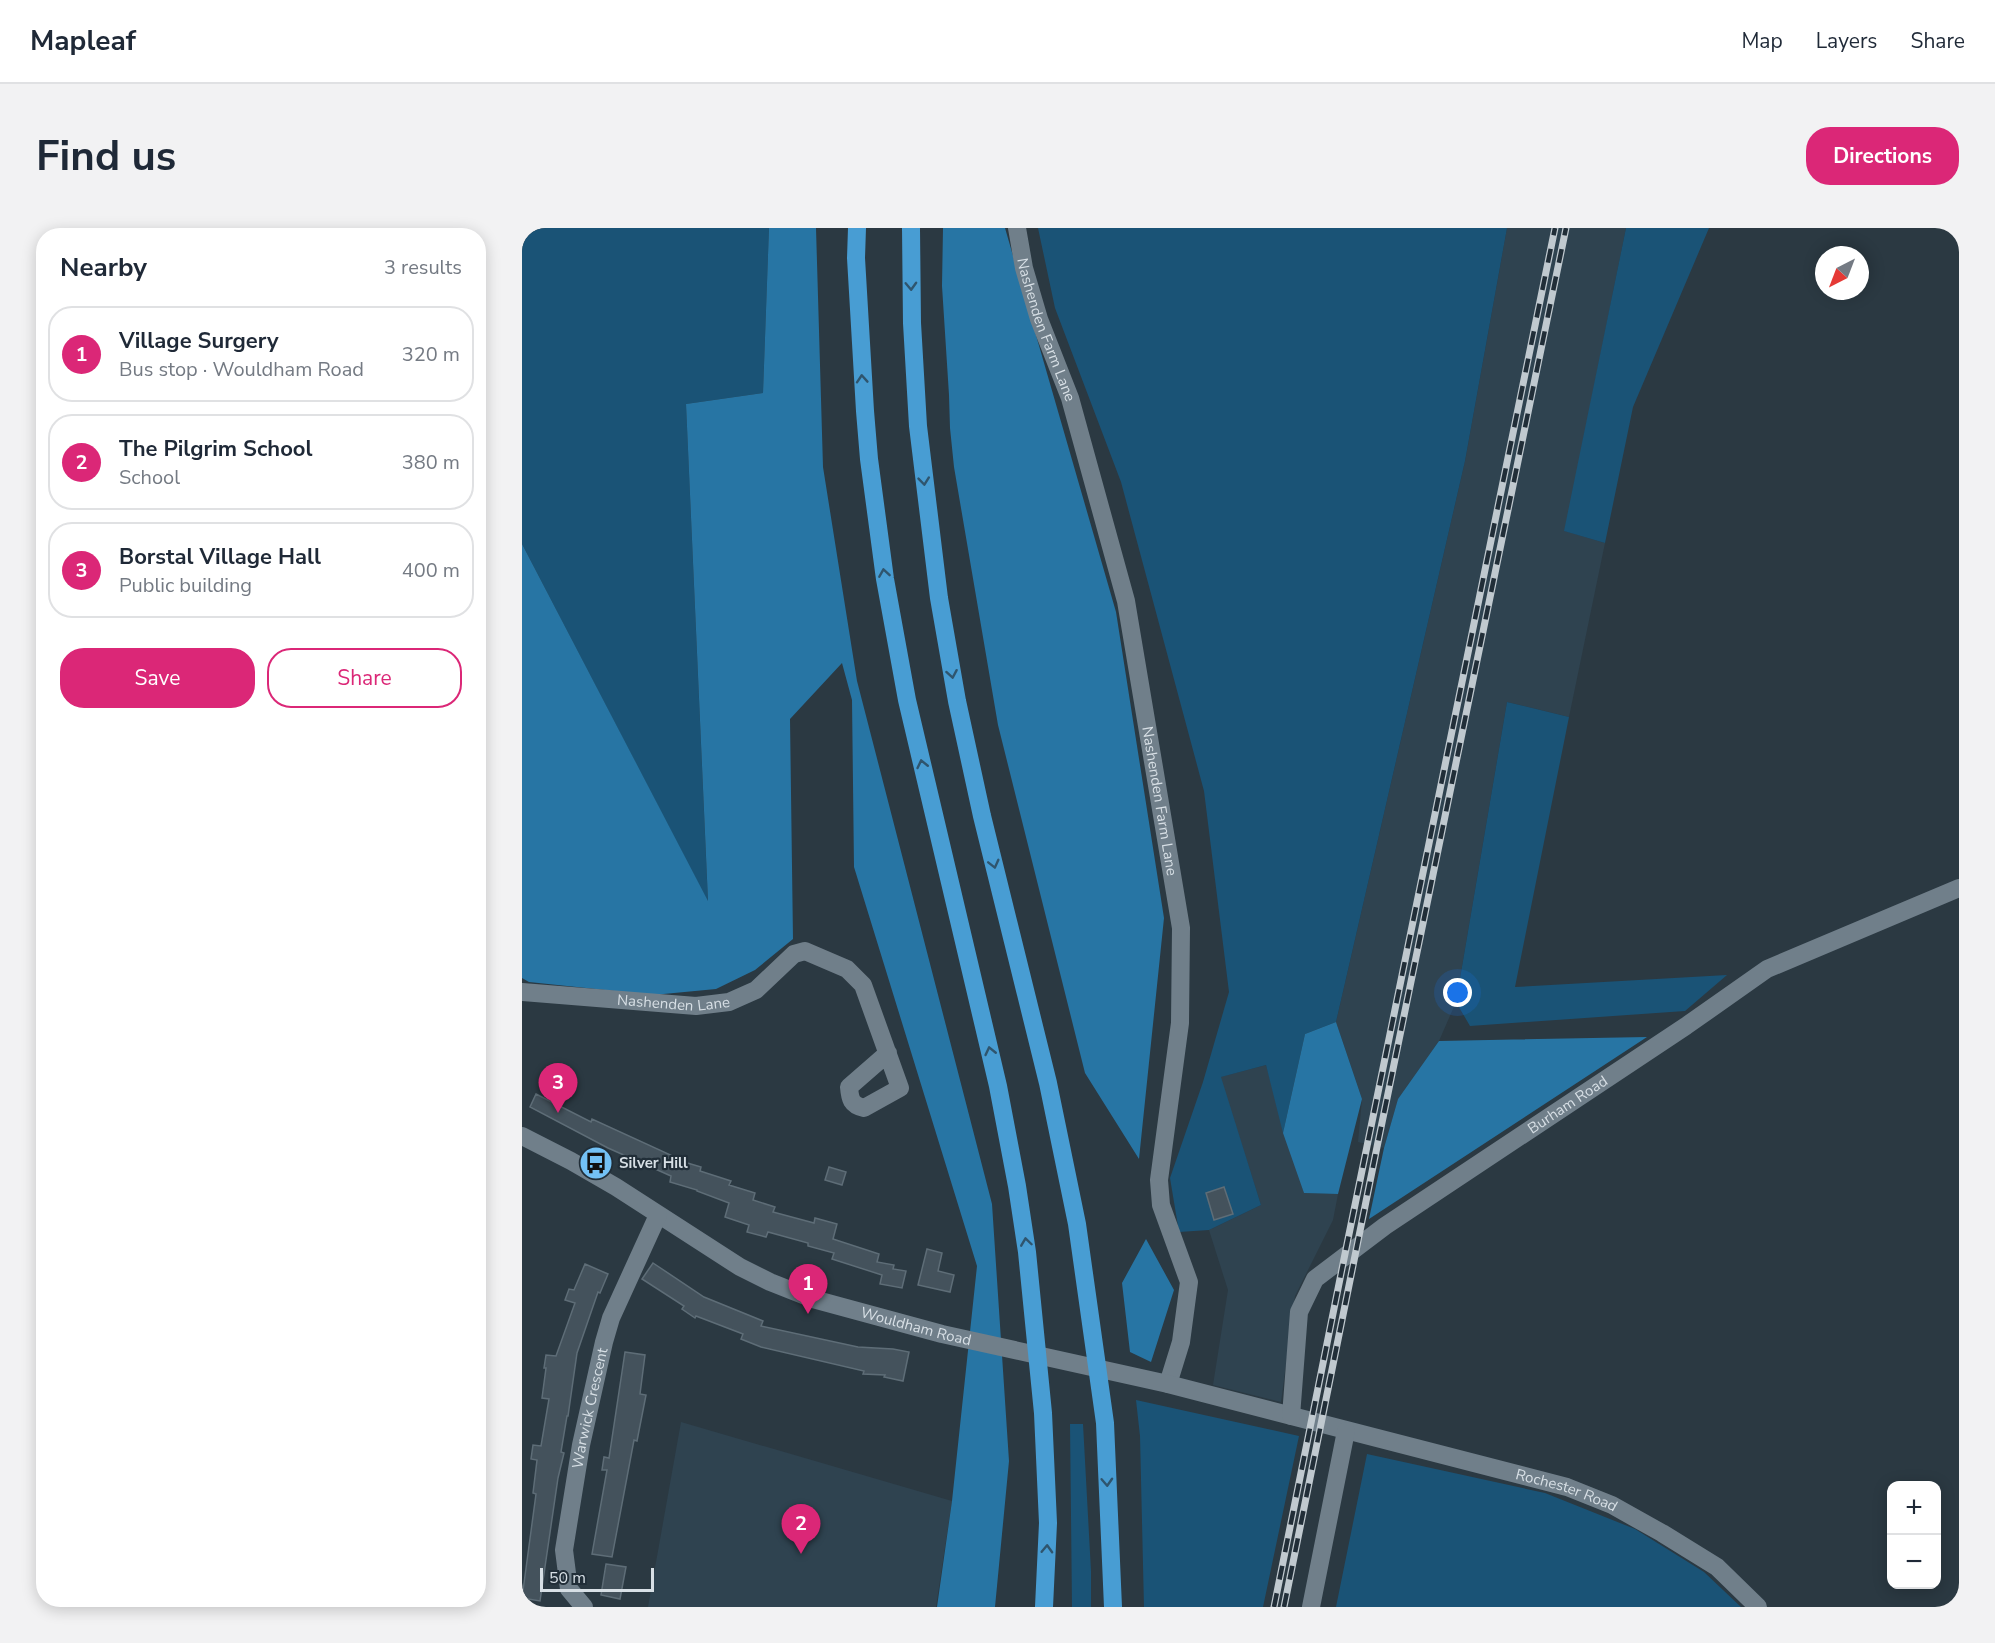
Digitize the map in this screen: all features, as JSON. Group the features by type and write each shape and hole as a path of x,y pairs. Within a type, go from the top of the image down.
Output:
{"highway":[{"path":"857,228 856,258 865,411 885,579 907,700 998,1086 1017,1186 1032,1300 1043,1413 1048,1523 1044,1607"},
{"path":"910,228 912,323 918,426 939,598 957,701 982,816 1048,1083 1077,1224 1105,1423 1113,1607"}],"street":[{"name":"Nashenden Farm Lane","path":"1017,228 1024,268 1039,319 1070,398 1126,601 1181,928 1180,1023 1159,1180 1161,1204 1189,1282 1181,1342 1168,1384"},
{"name":"Burham Road","path":"1291,1416 1299,1312 1315,1279 1385,1226 1686,1026 1767,969 1959,888"},
{"name":"Nashenden Lane","path":"522,992 696,1006 729,1002 756,990 794,954 805,951 848,969 863,985 888,1053"},
{"name":"Wouldham Road","path":"522,1136 571,1161 740,1267 813,1299 942,1334 1168,1384 1346,1431"},
{"name":"Warwick Crescent","path":"584,1607 569,1589 564,1550 581,1445 611,1318 658,1215"},
{"path":"1311,1607 1346,1431"},
{"name":"Rochester Road","path":"1346,1431 1567,1487 1612,1505 1717,1567 1758,1607"}],"shaded area":[{"path":"522,228 769,228 763,393 686,404 708,902 522,544"},
{"path":"769,228 816,228 823,467 857,681 992,1204 1009,1461 995,1607 937,1607 952,1501 977,1266 854,867 852,700 842,663 790,719 793,939 755,970 716,989 653,995 529,982 522,978 522,544 708,901 686,404 763,393"},
{"path":"943,228 1005,228 1116,612 1164,918 1139,1159 1085,1073 998,725 954,467 942,286"},
{"path":"1038,228 1507,228 1465,461 1336,1022 1305,1034 1283,1133 1266,1065 1221,1077 1261,1205 1209,1230 1179,1232 1170,1178 1203,1082 1229,992 1204,791 1121,482 1055,308"},
{"path":"1507,228 1626,228 1565,531 1605,543 1569,717 1507,702 1456,1002 1439,1041 1398,1099 1384,1148 1358,1142 1362,1099 1336,1022 1465,461"},
{"path":"1626,228 1709,228 1633,407 1605,543 1564,531"},
{"path":"1507,702 1569,717 1515,987 1727,975 1685,1011 1470,1026 1456,1002"},
{"path":"1336,1022 1362,1099 1338,1194 1304,1193 1283,1133 1305,1034"},
{"path":"1647,1037 1369,1219 1384,1148 1398,1099 1439,1041"},
{"path":"1266,1065 1304,1193 1338,1194 1333,1220 1295,1296 1281,1402 1213,1385 1228,1290 1209,1230 1261,1205 1220,1077"},
{"path":"1146,1239 1174,1290 1151,1362 1130,1352 1122,1283"},
{"path":"1136,1400 1299,1436 1263,1607 1144,1607 1140,1436"},
{"path":"681,1422 952,1501 936,1607 648,1607"},
{"path":"1070,1424 1083,1424 1091,1607 1072,1607"},
{"path":"1367,1454 1545,1493 1635,1529 1704,1572 1741,1607 1336,1607"}],"building":[{"path":"536,1094 591,1122 592,1119 675,1157 674,1159 701,1167 700,1171 731,1181 729,1185 755,1193 753,1200 775,1207 773,1212 814,1223 815,1218 837,1224 833,1239 879,1254 877,1262 894,1265 893,1269 906,1271 902,1288 880,1284 882,1275 832,1259 834,1253 808,1246 808,1243 768,1232 766,1237 747,1232 749,1225 725,1217 729,1203 670,1182 671,1176 608,1148 530,1107"},
{"path":"829,1167 846,1172 842,1185 825,1180"},
{"path":"1224,1187 1233,1214 1214,1220 1206,1193"},
{"path":"927,1249 942,1253 938,1271 954,1275 950,1292 918,1285"},
{"path":"653,1263 704,1297 763,1321 761,1326 858,1347 909,1352 903,1381 884,1377 885,1375 863,1374 864,1371 761,1347 741,1339 743,1334 696,1316 695,1318 682,1309 684,1306 642,1279"},
{"path":"585,1264 608,1274 600,1293 598,1292 577,1353 561,1452 564,1453 558,1478 540,1601 522,1598 536,1494 533,1493 537,1460 531,1459 533,1445 541,1446 549,1399 542,1398 546,1355 556,1356 575,1303 565,1300 569,1289 574,1290"},
{"path":"625,1352 645,1355 640,1394 646,1395 637,1441 634,1440 612,1557 592,1554 607,1470 602,1470 604,1457 609,1458"},
{"path":"606,1564 626,1567 620,1599 601,1595"}],"railway":[{"path":"1274,1607 1555,228"},
{"path":"1284,1607 1566,228"}],"place":[{"name":"Borstal Village Hall","path":"558,1113"},
{"name":"Silver Hill","path":"596,1163"},
{"name":"Village Surgery","path":"808,1314"},
{"name":"The Pilgrim School","path":"801,1554"}]}
